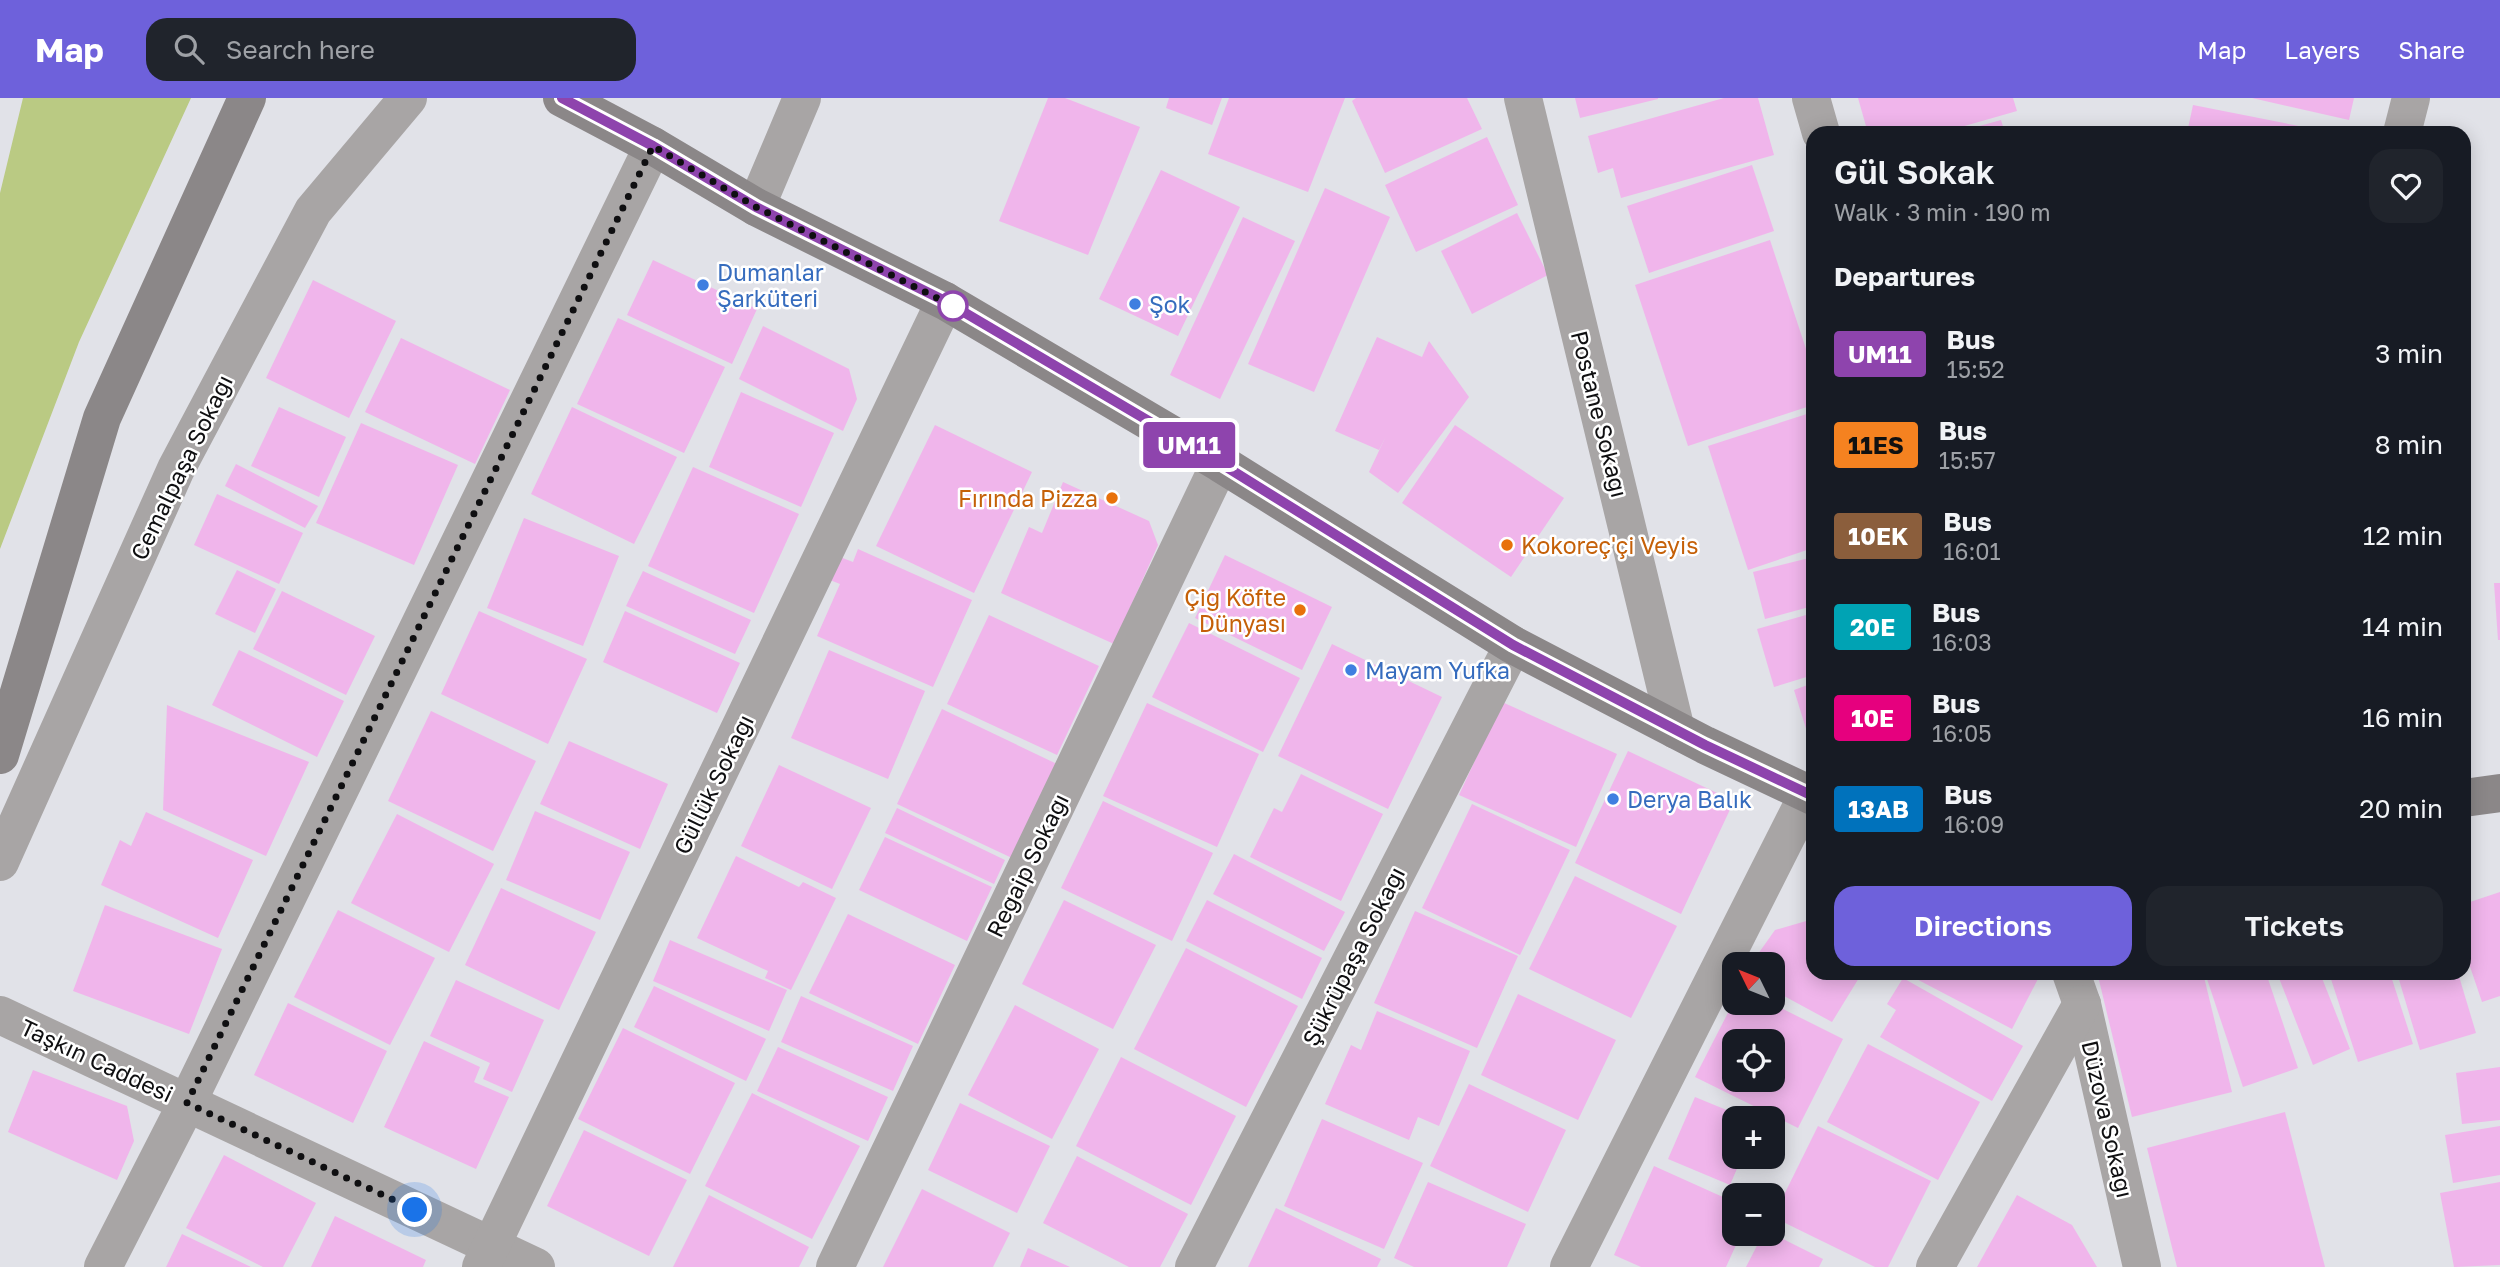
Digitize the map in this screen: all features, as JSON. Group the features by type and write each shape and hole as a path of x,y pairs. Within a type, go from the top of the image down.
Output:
{"street":[{"path":"0,755 102,418 247,98"},
{"name":"Cemalpaşa Sokağı","path":"0,862 182,456 313,211 408,98"},
{"path":"562,98 653,146 756,207 945,301 1220,463 1513,645 1676,730 1806,793"},
{"path":"756,207 802,98"},
{"name":"Postane Sokağı","path":"1523,98 1676,730"},
{"path":"1811,98 1819,126"},
{"path":"2404,126 2411,98"},
{"path":"103,1267 187,1103 653,146"},
{"name":"Güllük Sokağı","path":"486,1256 945,301"},
{"name":"Regaip Sokağı","path":"835,1267 1220,463"},
{"name":"Şükrüpaşa Sokağı","path":"1194,1267 1513,645"},
{"path":"2471,797 2500,793"},
{"path":"1569,1267 1806,805"},
{"path":"1935,1267 2077,989"},
{"name":"Düzova Sokağı","path":"2077,989 2142,1267"},
{"name":"Taşkın Caddesi","path":"0,1015 187,1103 486,1256 536,1267"}],"green space":[{"path":"23,98 191,98 79,342 0,549 0,193"}],"building":[{"path":"1048,98 1065,98 1140,127 1088,255 999,221"},
{"path":"1169,98 1222,98 1212,125 1166,108"},
{"path":"1229,98 1345,98 1308,192 1208,154"},
{"path":"1356,98 1467,98 1482,129 1385,173 1352,101"},
{"path":"1575,98 1658,98 1658,99 1580,118"},
{"path":"1724,98 1758,98 1774,155 1621,198 1613,168 1598,173 1588,136"},
{"path":"1858,98 2013,98 2017,111 1964,126 1866,126"},
{"path":"2252,98 2354,98 2349,120"},
{"path":"2193,105 2299,126 2188,126"},
{"path":"2001,120 2003,126 1980,126"},
{"path":"1487,137 1518,205 1416,252 1385,185"},
{"path":"1752,165 1774,231 1649,273 1627,206"},
{"path":"1161,170 1240,207 1178,336 1099,299"},
{"path":"1325,188 1390,217 1314,392 1248,364"},
{"path":"1517,213 1548,275 1472,314 1441,251"},
{"path":"1243,217 1295,241 1220,399 1170,375"},
{"path":"1770,240 1806,349 1806,407 1688,446 1635,285"},
{"path":"653,260 757,309 732,364 627,315"},
{"path":"313,280 396,321 349,418 266,378"},
{"path":"618,318 725,367 684,453 577,404"},
{"path":"763,326 849,369 857,399 843,431 739,379"},
{"path":"1377,337 1422,357 1429,341 1469,397 1398,493 1369,472 1386,436 1379,450 1335,431"},
{"path":"401,338 510,390 475,464 365,412"},
{"path":"741,392 834,433 801,507 709,467"},
{"path":"279,407 346,437 319,497 251,466"},
{"path":"572,407 677,457 634,544 531,494"},
{"path":"1806,414 1806,550 1748,570 1708,446"},
{"path":"361,423 458,465 414,565 316,523"},
{"path":"935,425 1032,472 974,593 876,546"},
{"path":"1455,425 1564,498 1511,577 1402,503"},
{"path":"236,464 318,506 305,528 225,486"},
{"path":"693,467 799,514 754,613 648,566"},
{"path":"1063,482 1149,521 1158,545 1114,644 1001,593 1029,527 1042,533"},
{"path":"217,494 303,533 279,584 194,545"},
{"path":"524,518 619,556 583,646 487,608"},
{"path":"858,549 972,600 933,687 817,636 840,584 830,580 840,557 853,562"},
{"path":"1225,555 1332,607 1302,670 1195,618"},
{"path":"1806,559 1806,608 1765,619 1753,572"},
{"path":"237,570 276,589 255,633 215,614"},
{"path":"643,571 751,620 735,654 626,606"},
{"path":"2494,583 2500,583 2500,640 2498,640"},
{"path":"282,591 375,636 346,695 253,649"},
{"path":"479,611 587,659 548,744 441,694"},
{"path":"625,611 740,663 717,713 603,662"},
{"path":"989,615 1099,666 1057,755 947,704"},
{"path":"1806,615 1806,677 1774,687 1757,629"},
{"path":"1189,623 1300,678 1263,752 1152,697"},
{"path":"1332,644 1442,697 1388,809 1278,756"},
{"path":"239,650 344,701 317,757 212,705"},
{"path":"829,650 925,691 888,779 791,738"},
{"path":"1806,686 1806,729 1794,690"},
{"path":"1502,702 1617,754 1576,847 1459,795"},
{"path":"1147,703 1259,754 1217,847 1103,796"},
{"path":"167,705 309,762 266,856 163,810"},
{"path":"942,709 1057,764 1012,858 897,804"},
{"path":"431,711 536,761 493,851 388,801"},
{"path":"569,741 668,784 640,849 540,804"},
{"path":"1628,751 1734,801 1681,914 1575,863"},
{"path":"779,765 871,808 832,889 741,846"},
{"path":"1301,774 1383,814 1341,901 1250,857 1274,808 1282,812"},
{"path":"1103,801 1213,853 1172,941 1061,888"},
{"path":"1472,804 1570,850 1520,955 1422,908"},
{"path":"897,808 1005,860 994,884 885,833"},
{"path":"535,811 630,852 600,920 506,880"},
{"path":"146,812 253,860 218,938 101,885 120,840 131,846"},
{"path":"397,814 494,864 449,952 351,903"},
{"path":"885,837 992,887 967,941 859,890"},
{"path":"1234,854 1345,912 1324,951 1213,894"},
{"path":"736,856 799,887 803,882 836,898 791,990 765,978 768,971 697,938"},
{"path":"1575,876 1677,926 1631,1018 1529,969"},
{"path":"501,888 596,932 559,1010 465,965"},
{"path":"2500,892 2500,996 2482,1002 2471,970 2471,902"},
{"path":"1064,900 1156,945 1113,1029 1022,984"},
{"path":"1207,900 1322,958 1302,999 1186,941"},
{"path":"105,905 222,949 189,1034 73,991"},
{"path":"338,910 435,958 390,1045 294,997"},
{"path":"1415,911 1518,956 1477,1048 1374,1003"},
{"path":"848,914 955,965 918,1044 809,993"},
{"path":"1806,921 1806,980 1858,980 1832,1022 1785,997 1785,952 1759,952 1775,930"},
{"path":"670,940 787,990 769,1031 653,981"},
{"path":"1186,948 1298,1006 1246,1107 1134,1049"},
{"path":"456,980 544,1020 512,1092 483,1079 490,1063 430,1036"},
{"path":"1902,980 1907,980 2023,1046 1992,1101 1880,1037 1896,1010 1887,1004"},
{"path":"1918,980 2037,980 2012,1029"},
{"path":"2099,980 2205,980 2232,1092 2132,1117"},
{"path":"2207,980 2268,980 2298,1068 2243,1087"},
{"path":"2280,980 2323,980 2350,1049 2313,1065"},
{"path":"2331,980 2392,980 2413,1044 2358,1062"},
{"path":"2399,980 2460,980 2476,1033 2420,1050"},
{"path":"654,986 766,1039 746,1081 634,1027"},
{"path":"1518,994 1616,1040 1578,1120 1481,1075"},
{"path":"801,996 913,1046 893,1091 781,1042"},
{"path":"288,1003 387,1051 353,1123 254,1075"},
{"path":"1015,1005 1099,1049 1052,1139 968,1095"},
{"path":"1785,1010 1843,1039 1798,1128 1785,1122 1785,1106 1754,1106 1725,1092 1785,1092 1785,1029 1722,1029 1722,1090 1695,1077 1727,1015 1785,1015"},
{"path":"1377,1011 1470,1051 1439,1126 1418,1117 1409,1140 1325,1104 1351,1045 1361,1050"},
{"path":"623,1028 735,1083 690,1174 578,1119"},
{"path":"424,1041 480,1067 474,1082 509,1097 476,1169 384,1127"},
{"path":"1868,1044 1980,1102 1938,1180 1827,1122"},
{"path":"778,1047 888,1097 868,1141 757,1091"},
{"path":"1121,1057 1236,1116 1191,1205 1076,1146"},
{"path":"2500,1067 2500,1120 2462,1124 2456,1073"},
{"path":"33,1070 127,1106 134,1141 117,1180 8,1132"},
{"path":"1469,1084 1566,1130 1528,1212 1430,1166"},
{"path":"752,1093 860,1146 812,1239 705,1186"},
{"path":"1695,1097 1722,1108 1722,1169 1737,1169 1731,1183 1668,1159"},
{"path":"960,1103 1050,1146 1017,1213 928,1170"},
{"path":"2285,1112 2325,1267 2177,1267 2147,1148"},
{"path":"1322,1119 1423,1163 1384,1249 1284,1206"},
{"path":"1818,1126 1931,1181 1888,1267 1875,1267 1785,1223 1785,1193"},
{"path":"2500,1126 2500,1175 2453,1183 2445,1135"},
{"path":"584,1130 687,1180 649,1256 547,1206"},
{"path":"224,1155 316,1203 283,1267 263,1267 186,1228"},
{"path":"1077,1156 1188,1214 1160,1267 1129,1267 1043,1223"},
{"path":"1654,1166 1722,1197 1722,1246 1736,1246 1726,1267 1641,1267 1614,1255"},
{"path":"1428,1182 1526,1224 1507,1267 1414,1267 1394,1258"},
{"path":"2500,1182 2500,1265 2454,1267 2440,1193"},
{"path":"922,1189 1010,1233 993,1267 883,1267"},
{"path":"709,1195 809,1247 799,1267 673,1267"},
{"path":"2017,1195 2072,1225 2097,1267 1977,1267"},
{"path":"1276,1208 1381,1259 1377,1267 1248,1267"},
{"path":"335,1216 426,1260 423,1267 311,1267"},
{"path":"182,1234 251,1267 166,1267"},
{"path":"1785,1240 1823,1259 1819,1267 1746,1267 1757,1246 1785,1246"},
{"path":"1028,1248 1070,1267 1020,1267"}],"bus line":[{"name":"UM11","path":"562,98 653,146 756,207 945,301 1220,463 1513,645 1705,745 1806,793"}],"place":[{"name":"Dumanlar Şarküteri","path":"703,285"},
{"name":"Şok","path":"1135,304"},
{"name":"Fırında Pizza","path":"1112,498"},
{"name":"Kokoreç'çi Veyis","path":"1507,545"},
{"name":"Çiğ Köfte Dünyası","path":"1300,610"},
{"name":"Mayam Yufka","path":"1351,670"},
{"name":"Derya Balık","path":"1613,799"}],"route":[{"path":"415,1210 187,1103 653,146 756,207 953,306"}]}
